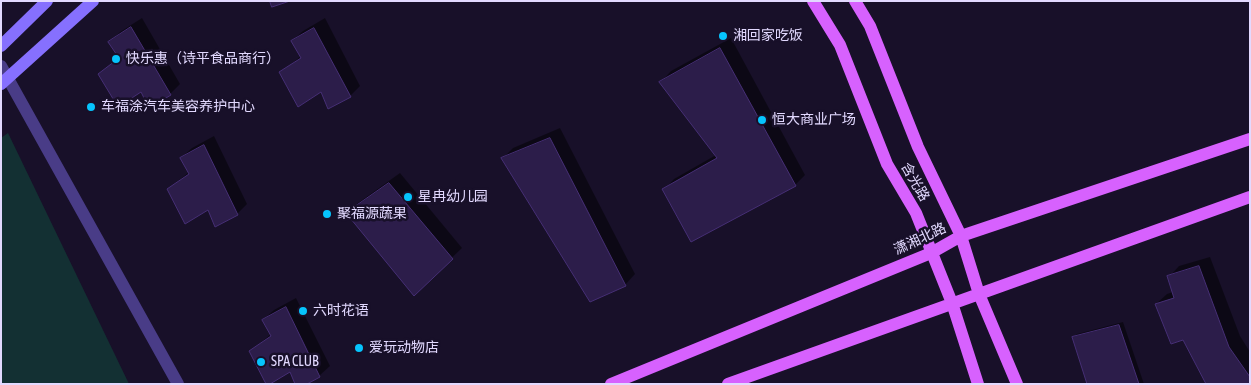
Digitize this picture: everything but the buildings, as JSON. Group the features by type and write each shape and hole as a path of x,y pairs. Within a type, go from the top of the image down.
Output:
{"main road":[{"path":"5,81 93,1"},
{"name":"含光路","path":"813,1 840,45 887,164 916,213 952,303 978,384"},
{"name":"含光路","path":"855,1 870,26 918,147 961,236 979,294 1017,384"},
{"path":"1,46 40,3"},
{"name":"潇湘北路","path":"610,384 931,253 961,236 1250,140"},
{"path":"728,384 1250,197"}],"street":[{"path":"1,66 5,81 178,384"}],"green space":[{"path":"8,133 129,384 1,384 1,138"}],"place":[{"name":"湘回家吃饭","path":"723,36"},
{"name":"快乐惠（诗平食品商行）","path":"116,59"},
{"name":"车福涂汽车美容养护中心","path":"91,107"},
{"name":"恒大商业广场","path":"762,120"},
{"name":"星冉幼儿园","path":"408,197"},
{"name":"聚福源蔬果","path":"327,214"},
{"name":"六时花语","path":"303,311"},
{"name":"爱玩动物店","path":"359,348"},
{"name":"SPA CLUB","path":"261,362"}]}
